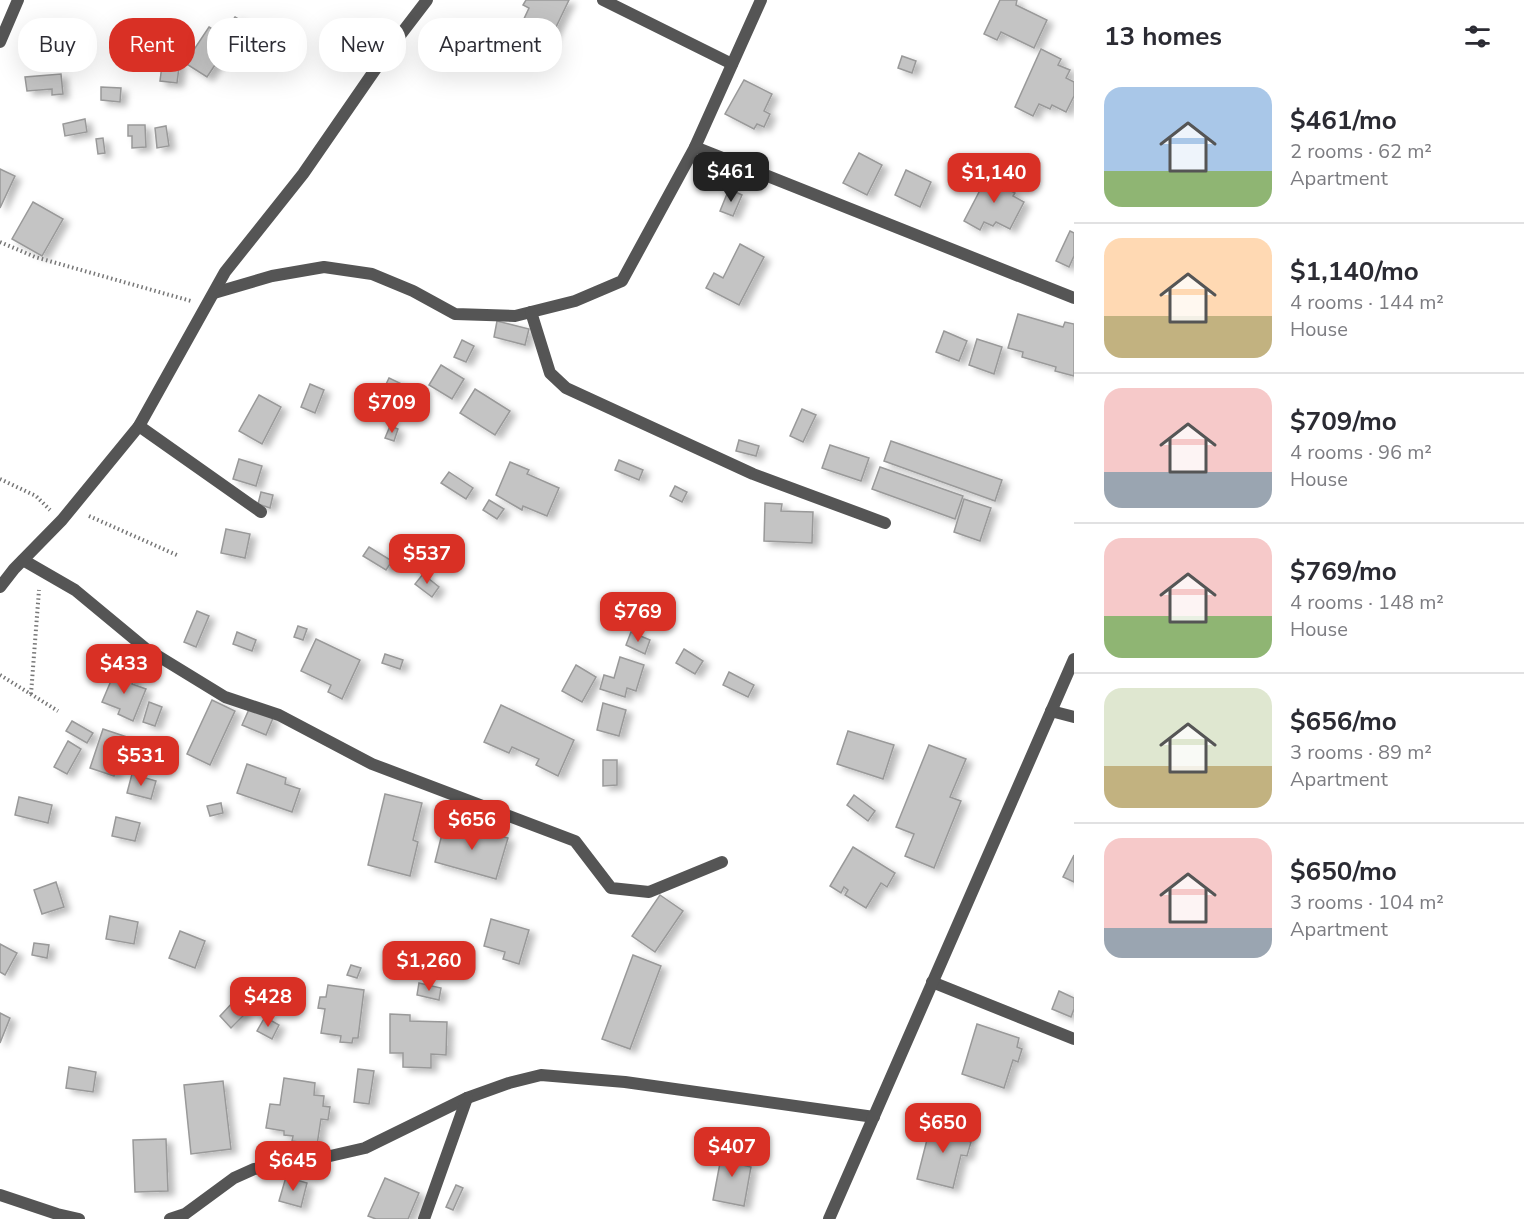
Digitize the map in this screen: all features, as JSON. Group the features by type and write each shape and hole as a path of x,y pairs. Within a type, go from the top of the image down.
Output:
{"street":[{"path":"0,42 18,0"},
{"path":"0,587 62,520 139,426 225,272 303,174 388,51 427,0"},
{"path":"603,0 732,64"},
{"path":"214,293 272,276 324,267 372,274 413,291 455,314 515,316 574,301 622,281 695,147 761,0"},
{"path":"695,147 1074,298"},
{"path":"531,312 550,374 566,388 753,474 885,523"},
{"path":"139,426 261,512"},
{"path":"23,560 75,590 145,648 225,697 279,715 372,764 575,841 611,888 649,892 722,862"},
{"path":"830,1219 1074,659"},
{"path":"1051,711 1074,717"},
{"path":"933,982 1074,1039"},
{"path":"170,1219 185,1214 234,1178 254,1169 304,1162 365,1148 467,1098 540,1075 625,1082 874,1117"},
{"path":"424,1219 467,1098"},
{"path":"0,1195 79,1219"}],"path":[{"path":"0,242 35,257 206,306"},
{"path":"0,479 36,496 62,520"},
{"path":"71,509 179,556"},
{"path":"31,694 39,598 39,569"},
{"path":"0,675 58,711"}],"building":[{"path":"526,0 569,0 560,18 524,18 529,8 523,5"},
{"path":"1000,0 1017,0 1016,5 1047,20 1034,48 1001,32 997,40 984,34"},
{"path":"207,30 207,72 210,72 207,77 195,69 195,48"},
{"path":"1041,49 1061,59 1058,65 1070,70 1066,78 1074,82 1074,96 1066,112 1052,105 1050,109 1039,104 1033,116 1015,107"},
{"path":"902,56 916,61 912,73 898,68"},
{"path":"161,72 178,72 177,83 160,81"},
{"path":"61,74 63,94 52,95 52,89 27,91 25,77"},
{"path":"744,80 772,94 764,111 770,114 764,127 757,124 754,129 725,114"},
{"path":"101,87 121,88 120,102 101,100"},
{"path":"85,119 87,132 65,136 63,124"},
{"path":"128,125 145,125 146,147 132,148 132,136 128,136"},
{"path":"166,126 169,146 157,148 155,128"},
{"path":"103,138 105,153 98,154 96,139"},
{"path":"859,153 882,165 867,195 843,183"},
{"path":"0,169 15,176 0,208"},
{"path":"991,169 1006,177 1002,186 1015,193 1013,196 1024,202 1010,229 996,222 993,226 984,222 980,230 964,221"},
{"path":"906,170 931,182 920,207 895,195"},
{"path":"729,189 742,195 733,216 720,211"},
{"path":"33,202 63,219 42,256 12,239"},
{"path":"1070,231 1074,233 1074,256 1069,267 1056,261"},
{"path":"740,244 764,257 739,305 706,288 714,273 723,278"},
{"path":"1018,314 1063,327 1065,322 1074,324 1074,376 1055,371 1056,367 1022,357 1023,352 1008,348"},
{"path":"497,321 529,329 525,345 494,337"},
{"path":"944,331 967,341 959,361 936,352"},
{"path":"977,339 1002,347 994,374 969,365"},
{"path":"462,340 474,346 466,362 454,357"},
{"path":"441,365 464,379 452,399 429,385"},
{"path":"389,378 406,386 397,405 380,397"},
{"path":"310,384 324,390 315,413 301,407"},
{"path":"475,389 510,411 495,435 460,413"},
{"path":"259,395 281,407 262,444 239,431"},
{"path":"802,409 816,415 803,442 790,436"},
{"path":"390,426 398,429 394,441 385,438"},
{"path":"739,440 759,446 756,456 736,451"},
{"path":"891,441 1002,480 995,501 884,461"},
{"path":"830,445 869,458 861,481 822,468"},
{"path":"239,459 262,466 256,486 233,479"},
{"path":"619,460 643,470 639,480 615,470"},
{"path":"510,462 529,470 527,474 559,488 547,516 523,506 522,510 496,495"},
{"path":"880,467 963,496 955,519 872,489"},
{"path":"449,472 473,488 466,499 441,483"},
{"path":"675,486 687,492 682,502 670,496"},
{"path":"261,492 273,495 270,508 258,504"},
{"path":"964,499 991,508 980,541 954,532"},
{"path":"489,500 504,509 497,519 483,510"},
{"path":"765,503 782,504 781,511 813,512 812,543 764,541"},
{"path":"226,529 250,534 245,558 221,553"},
{"path":"369,547 392,561 386,570 363,556"},
{"path":"423,574 439,587 432,597 415,584"},
{"path":"197,611 209,616 196,647 184,642"},
{"path":"298,626 307,629 303,640 294,637"},
{"path":"237,632 256,640 252,651 233,644"},
{"path":"631,632 650,640 645,654 626,645"},
{"path":"316,639 360,660 342,699 328,692 331,685 301,671"},
{"path":"684,649 703,661 695,674 676,663"},
{"path":"385,654 403,660 400,669 382,663"},
{"path":"620,657 644,665 636,691 627,688 625,697 600,689 604,675 614,678"},
{"path":"576,665 596,677 582,702 562,691"},
{"path":"116,669 135,676 132,684 146,689 133,721 118,714 120,709 102,702"},
{"path":"729,672 754,685 748,697 723,685"},
{"path":"212,700 235,711 210,765 187,754"},
{"path":"149,702 162,707 155,726 143,722"},
{"path":"603,703 626,710 619,736 597,730"},
{"path":"501,705 574,740 558,776 536,765 539,759 512,747 509,753 484,742"},
{"path":"250,707 273,718 266,735 242,725"},
{"path":"72,721 93,733 87,743 66,731"},
{"path":"103,729 127,737 114,776 90,768"},
{"path":"848,731 894,745 883,779 837,764"},
{"path":"68,741 81,749 67,774 54,767"},
{"path":"929,745 966,759 950,797 961,801 934,868 905,856 914,834 896,827"},
{"path":"603,760 617,760 617,785 603,786"},
{"path":"247,764 286,778 285,784 300,789 292,812 237,793"},
{"path":"132,774 156,781 151,799 127,793"},
{"path":"385,794 422,803 413,840 418,842 410,876 368,865"},
{"path":"854,795 875,811 868,821 847,805"},
{"path":"19,797 52,805 48,823 15,815"},
{"path":"221,803 223,813 210,816 207,806"},
{"path":"116,817 140,823 135,841 112,836"},
{"path":"444,826 473,834 474,829 508,838 496,879 435,862"},
{"path":"853,847 895,873 887,887 881,883 866,908 845,895 848,890 844,887 841,893 830,886"},
{"path":"1074,855 1074,882 1063,877"},
{"path":"56,882 64,907 42,914 34,890"},
{"path":"660,895 683,911 655,952 632,936"},
{"path":"110,916 138,922 134,944 106,939"},
{"path":"491,919 529,930 519,964 503,959 505,952 484,946"},
{"path":"180,931 205,941 195,968 169,958"},
{"path":"34,943 49,945 47,958 32,955"},
{"path":"0,944 17,953 5,975 0,972"},
{"path":"633,955 661,966 630,1049 602,1039"},
{"path":"351,965 361,968 357,978 347,975"},
{"path":"419,983 441,988 439,1000 417,995"},
{"path":"328,985 364,990 358,1038 353,1038 352,1043 340,1042 341,1036 321,1033 325,1009 318,1008 320,997 326,997"},
{"path":"1059,991 1074,998 1071,1017 1052,1009"},
{"path":"234,1001 246,1013 231,1028 220,1016"},
{"path":"0,1013 10,1018 0,1043"},
{"path":"390,1014 410,1015 410,1021 447,1022 446,1055 431,1054 431,1068 403,1067 403,1053 390,1053"},
{"path":"265,1017 279,1025 272,1039 257,1031"},
{"path":"977,1024 1019,1038 1017,1047 1022,1049 1018,1062 1013,1060 1004,1088 962,1074"},
{"path":"69,1067 96,1072 93,1092 66,1088"},
{"path":"358,1069 374,1071 369,1104 354,1102"},
{"path":"284,1078 315,1083 314,1095 324,1096 323,1106 330,1107 328,1120 321,1119 317,1145 292,1141 293,1136 284,1135 284,1131 266,1128 270,1104 280,1105"},
{"path":"223,1081 231,1149 191,1154 184,1085"},
{"path":"932,1120 968,1129 965,1140 971,1142 967,1156 961,1155 953,1188 917,1179"},
{"path":"166,1139 168,1191 135,1192 133,1140"},
{"path":"723,1147 745,1151 742,1165 751,1167 744,1206 713,1200"},
{"path":"286,1177 307,1183 301,1207 279,1201"},
{"path":"385,1178 419,1193 408,1219 376,1219 368,1216"},
{"path":"456,1185 463,1188 453,1210 446,1207"}]}
